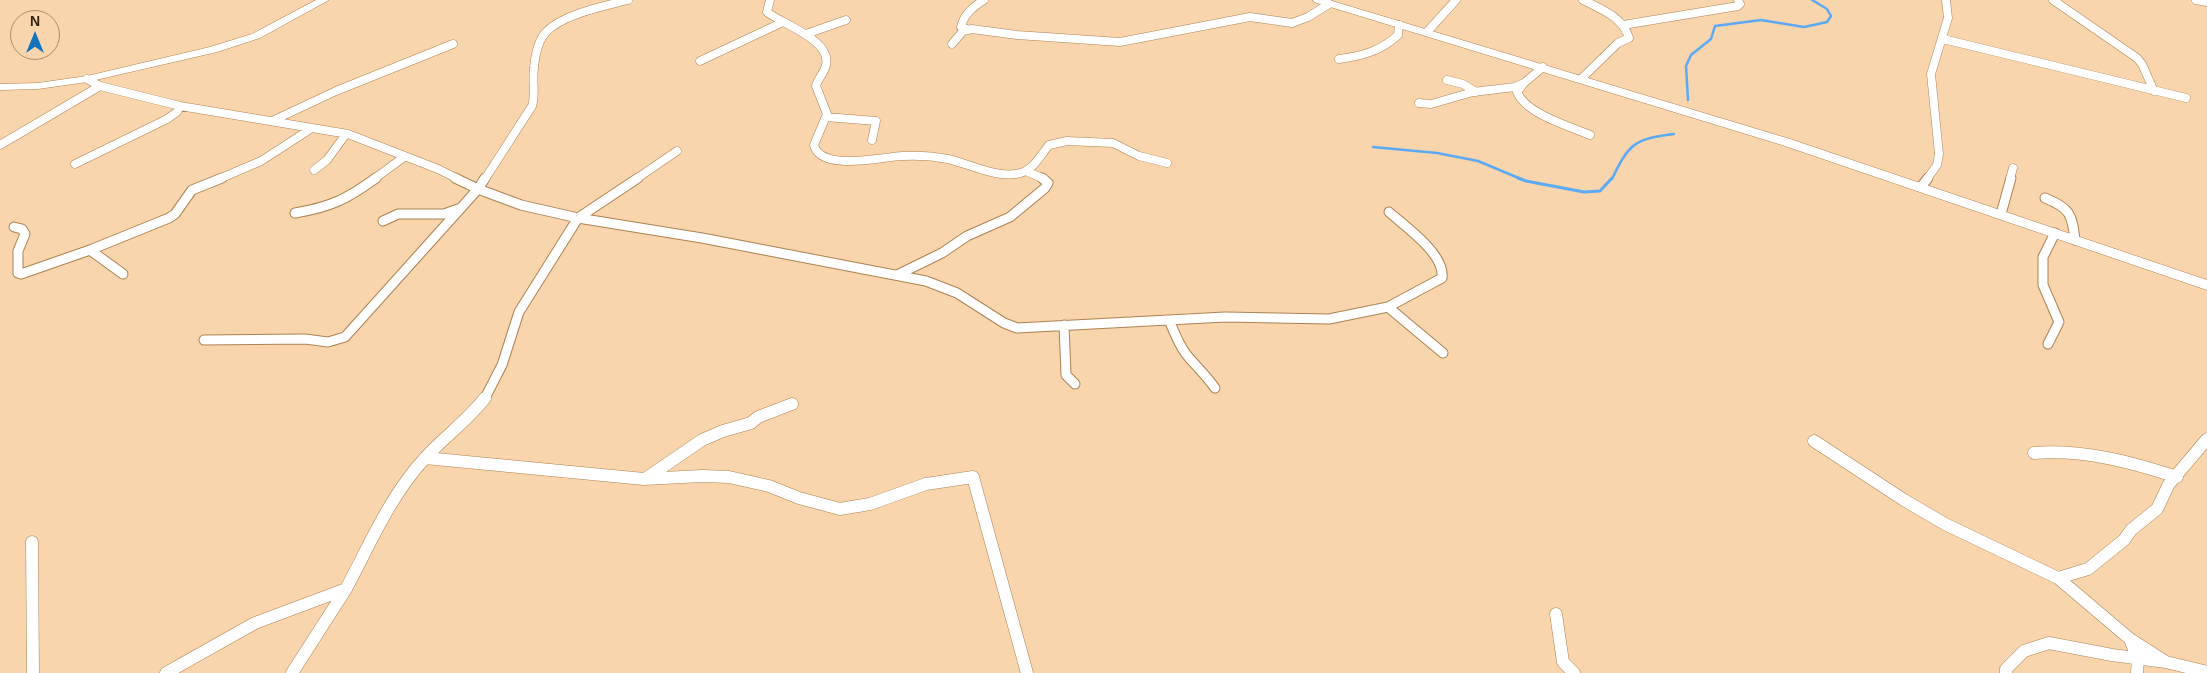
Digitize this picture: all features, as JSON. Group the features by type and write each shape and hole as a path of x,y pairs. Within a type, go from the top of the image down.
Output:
{"main road":[{"path":"0,86 38,86 88,79 235,44 273,28 319,1"},
{"path":"1323,2 1543,67 1921,186 2207,286"}],"street":[{"path":"204,340 305,339 328,342 341,339 368,312 462,208 504,152 536,96 533,74 536,55 542,37 547,30 556,24 599,8 628,0"},
{"path":"770,0 767,12 771,18 806,34 816,42 827,58 827,64 816,86 827,114 814,145 820,156 826,159 842,161 937,157 965,162 997,173 1017,174 1026,171 1039,161 1049,145 1067,141 1113,143 1139,156 1167,163"},
{"path":"984,0 975,5 962,22 961,27 966,29 1120,42 1250,17 1292,23 1308,17 1323,2"},
{"path":"1427,32 1456,0"},
{"path":"1581,79 1618,43 1630,38 1623,25 1606,12 1583,0"},
{"path":"1623,25 1738,6 1740,4 1738,0"},
{"path":"1921,186 1937,165 1939,154 1931,74 1948,18 1946,0"},
{"path":"2053,0 2137,58 2142,64 2154,91"},
{"path":"2196,0 2207,2"},
{"path":"806,34 846,20"},
{"path":"700,61 781,22"},
{"path":"1339,59 1368,54 1381,48 1398,35 1399,25"},
{"path":"952,44 966,29"},
{"path":"1943,39 2186,98"},
{"path":"272,121 336,91 453,44"},
{"path":"1543,67 1524,83 1517,92 1520,100 1536,112 1590,135"},
{"path":"88,79 100,86 180,106 346,134 438,168 478,189 521,205 578,218 702,238 793,258 940,285 972,301 1004,324 1017,328 1225,317 1329,319 1388,307 1442,278 1444,274 1444,268 1432,252 1389,212"},
{"path":"1448,80 1462,84 1476,92"},
{"path":"1420,103 1431,104 1476,92 1515,87 1524,83"},
{"path":"0,145 100,86"},
{"path":"74,164 166,119 176,112 180,106"},
{"path":"826,117 876,121 872,140"},
{"path":"14,226 22,229 25,234 18,251 18,273 21,274 90,250 168,218 175,214 192,190 261,161 312,128"},
{"path":"314,170 327,160 346,134"},
{"path":"292,673 346,589 373,539 384,513 425,458 474,412 485,398 502,365 519,312 578,218 677,151"},
{"path":"295,213 319,209 336,202 382,174 404,157"},
{"path":"2001,214 2013,168"},
{"path":"897,276 942,253 967,236 1016,213 1045,188 1048,183 1044,178 1026,171"},
{"path":"2045,198 2068,209 2072,216 2075,240"},
{"path":"383,221 398,214 444,214 462,208"},
{"path":"2048,344 2059,322 2043,285 2043,257 2055,233"},
{"path":"90,250 123,274"},
{"path":"1388,307 1443,353"},
{"path":"1169,320 1176,338 1191,361 1203,371 1215,388"},
{"path":"1064,325 1066,375 1075,384"},
{"path":"644,479 702,440 723,431 751,423 758,417 792,404"},
{"path":"2058,578 2088,569 2124,540 2131,530 2157,508 2169,484 2177,477 2207,439"},
{"path":"1814,442 1945,524 2058,578 2130,639 2166,662"},
{"path":"2034,452 2050,450 2123,462 2177,477"},
{"path":"425,458 644,479 702,476 729,477 769,486 800,498 840,508 870,504 926,484 973,477 1027,673"},
{"path":"32,542 31,606 34,673"},
{"path":"166,673 255,623 346,589"},
{"path":"1556,614 1563,662 1574,673"},
{"path":"2130,639 2138,659 2137,673"},
{"path":"2006,673 2006,669 2024,651 2048,643 2166,662 2207,672"}],"waterway":[{"path":"1688,100 1686,66 1691,55 1711,39 1715,26 1761,20 1804,27 1827,22 1831,16 1827,9 1812,0"},
{"path":"1612,179 1623,157 1635,145 1650,138 1674,134"},
{"path":"1373,147 1437,153 1478,161 1521,179"},
{"path":"1518,178 1584,192 1600,191 1612,178"}]}
